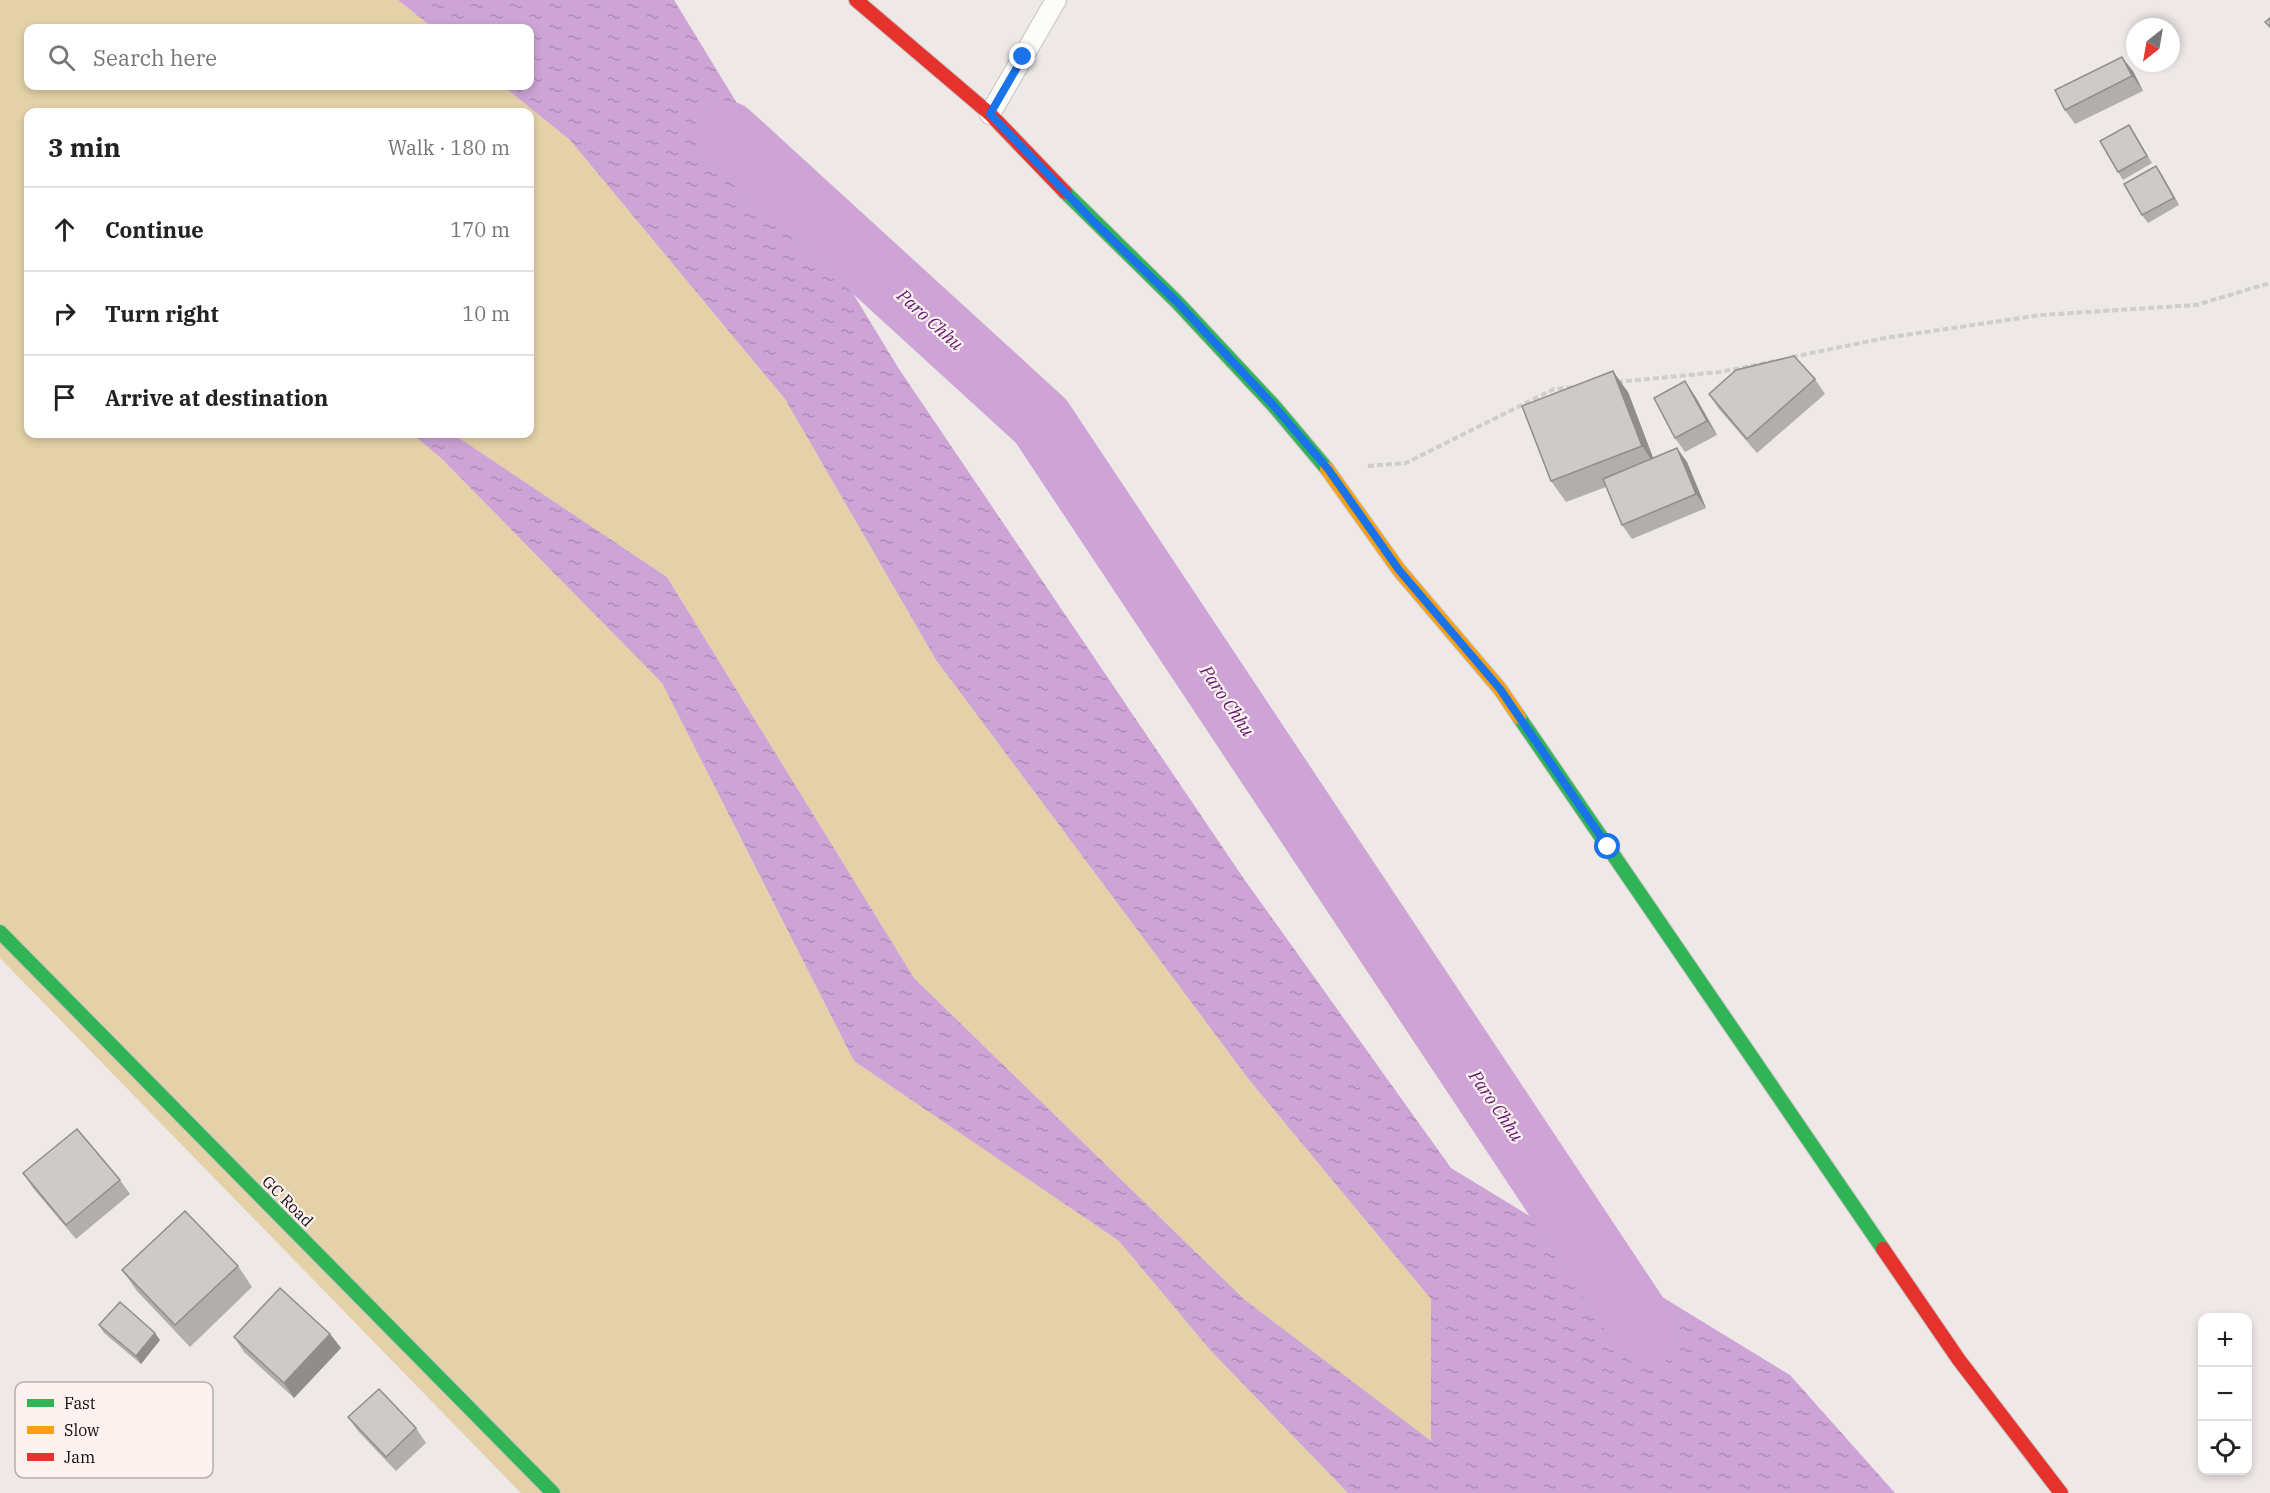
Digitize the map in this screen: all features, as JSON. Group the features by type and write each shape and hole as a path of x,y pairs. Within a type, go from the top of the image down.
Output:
{"street":[{"path":"856,0 990,114 1094,222 1177,302 1274,406 1328,469 1399,570 1500,689 1959,1360 2061,1493"},
{"name":"GC Road","path":"0,932 553,1493"}],"lane":[{"path":"990,114 1056,0"}],"path":[{"path":"1613,383 1720,372 1885,338 2041,315 2196,305 2270,283"},
{"path":"1328,469 1406,463 1554,389 1578,386"}],"shaded area":[{"path":"0,0 398,0 428,24 24,24 24,90 508,90 530,108 24,108 24,438 417,438 441,458 662,683 854,1061 1119,1241 1211,1351 1348,1493 521,1493 0,958"},
{"path":"534,111 570,140 785,399 936,660 1250,1081 1431,1299 1431,1442 1245,1300 914,978 667,577 459,438 534,438"}],"water":[{"path":"398,0 674,0 899,369 1244,879 1451,1168 1790,1375 1895,1493 1348,1493 1211,1351 1119,1241 854,1061 662,683 441,458 417,438 459,438 667,577 914,978 1245,1300 1431,1441 1431,1299 1250,1081 936,660 785,399 570,140 534,111 534,108 530,108 508,90 534,90 534,24 428,24"}],"building":[{"path":"2122,57 2126,65 2126,72 2130,72 2132,76 2065,110 2055,90"},
{"path":"2129,125 2147,156 2118,172 2100,141"},
{"path":"2156,166 2174,198 2142,215 2124,184"},
{"path":"1794,356 1815,379 1747,439 1709,394 1736,370"},
{"path":"1613,371 1642,446 1551,481 1522,406"},
{"path":"1685,381 1707,421 1675,438 1654,398"},
{"path":"1677,448 1696,494 1622,525 1603,479"},
{"path":"77,1129 120,1180 66,1225 23,1173"},
{"path":"185,1211 238,1266 175,1325 122,1270"},
{"path":"280,1288 330,1334 284,1383 234,1337"},
{"path":"120,1302 155,1333 136,1356 99,1325"},
{"path":"379,1389 416,1428 386,1457 348,1417"}],"waterway":[{"name":"Paro Chhu","path":"727,134 1041,421 1647,1333"}],"traffic: fast":[{"path":"1065,192 1177,302 1274,406 1327,469"},
{"path":"1519,717 1883,1249"},
{"path":"0,932 553,1493"}],"traffic: slow":[{"path":"1327,469 1399,570 1500,689 1519,717"}],"traffic: jam":[{"path":"856,0 990,114 1065,192"},
{"path":"1883,1249 1959,1360 2061,1493"}],"route":[{"path":"1023,57 990,114 1094,222 1177,302 1274,406 1328,469 1399,570 1500,689 1608,847"}]}
